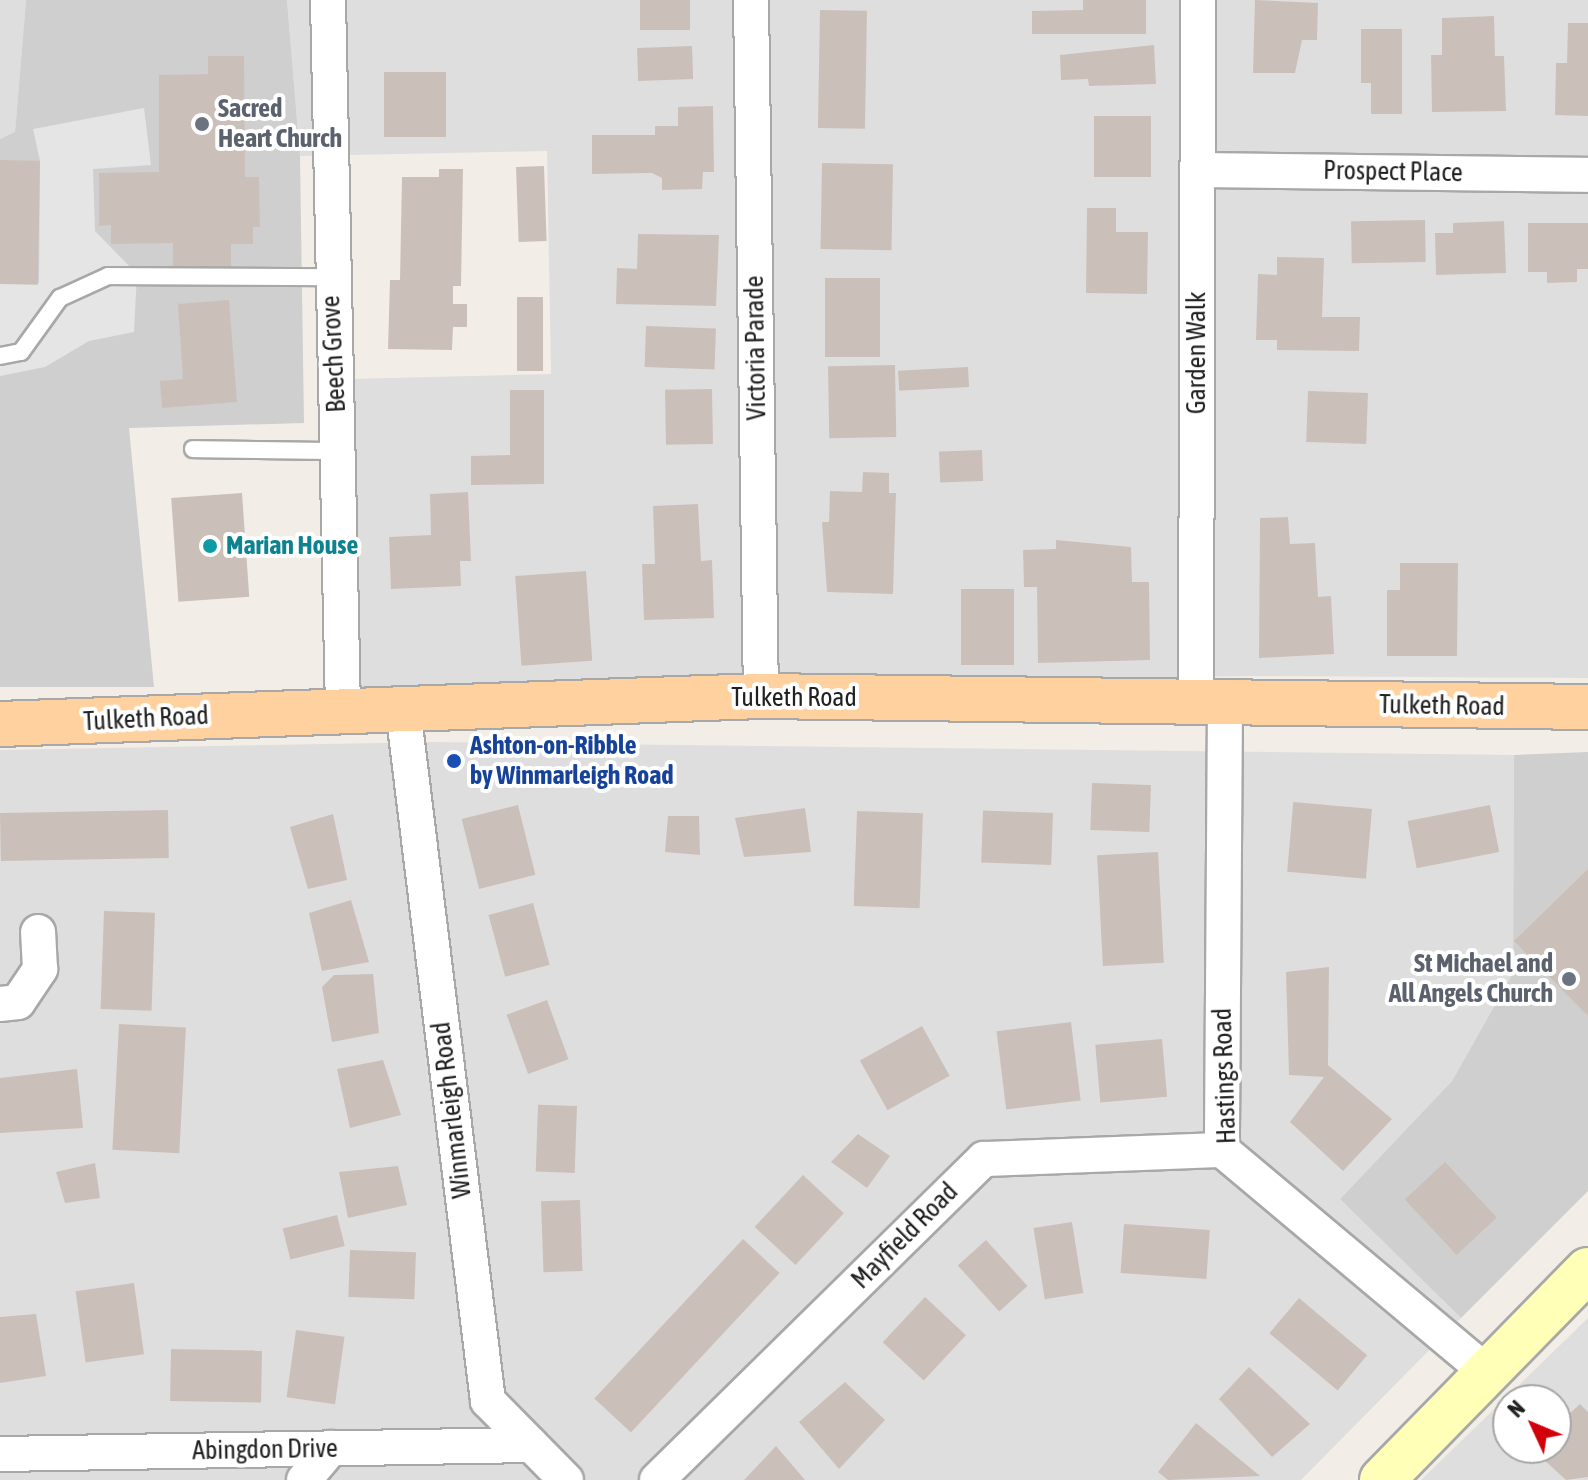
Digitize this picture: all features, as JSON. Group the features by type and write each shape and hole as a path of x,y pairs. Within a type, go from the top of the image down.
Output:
{"main road":[{"name":"Tulketh Road","path":"0,724 761,696 1210,705 1588,707"}],"street":[{"name":"Beech Grove","path":"328,0 330,277 338,451 343,709"},
{"name":"Victoria Parade","path":"751,0 761,696"},
{"name":"Garden Walk","path":"1198,0 1198,170 1210,705"},
{"name":"Prospect Place","path":"1198,170 1588,175"},
{"name":"Hastings Road","path":"1210,705 1222,1150 1488,1373"},
{"name":"Winmarleigh Road","path":"403,709 488,1401 566,1480"},
{"path":"0,1004 18,1002 40,969 38,932"},
{"name":"Mayfield Road","path":"657,1480 984,1159 1222,1150"},
{"path":"1382,1480 1588,1270"},
{"name":"Abingdon Drive","path":"0,1454 531,1445"},
{"path":"304,1480 331,1448"}],"lane":[{"path":"0,356 21,352 60,298 108,276 330,277"},
{"path":"193,449 338,451"}],"shaded area":[{"path":"0,0 26,0 15,133 0,139"},
{"path":"26,0 287,0 300,156 304,423 129,428 154,687 0,687 0,139 15,132"},
{"path":"287,0 1588,0 1588,678 1257,676 356,688 352,379 551,374 547,151 300,156"},
{"path":"144,108 151,165 93,169 95,231 137,274 134,332 89,341 45,367 0,376 0,284 39,283 40,161 33,129"},
{"path":"433,742 1514,755 1513,973 1452,1081 1340,1199 1461,1318 1301,1480 0,1480 0,750"},
{"path":"1588,752 1588,1191 1461,1318 1340,1199 1452,1081 1513,973 1514,755"},
{"path":"1588,1318 1588,1480 1421,1480 1492,1411 1492,1464 1572,1464 1572,1384 1520,1384"}],"building":[{"path":"640,0 690,0 690,30 640,30"},
{"path":"1083,0 1146,0 1146,34 1032,34 1032,11 1083,10"},
{"path":"1255,0 1318,3 1317,40 1302,40 1295,73 1253,73"},
{"path":"820,10 867,11 865,129 818,128"},
{"path":"1494,16 1495,56 1504,56 1506,111 1432,112 1431,55 1442,55 1442,18"},
{"path":"1568,23 1588,23 1588,116 1555,115 1556,63 1567,63"},
{"path":"1361,29 1402,29 1402,114 1371,114 1371,83 1361,83"},
{"path":"1154,45 1156,84 1089,86 1088,79 1061,80 1060,55"},
{"path":"692,46 693,79 638,81 637,48"},
{"name":"Sacred Heart Church","path":"208,56 244,56 245,177 259,177 260,227 253,227 253,244 231,244 231,267 173,268 173,243 111,244 111,225 99,226 99,173 159,172 159,75 208,74"},
{"path":"384,72 446,72 446,137 384,137"},
{"path":"713,106 714,172 703,172 702,189 662,190 662,178 652,173 592,174 592,135 655,135 655,126 678,126 678,107"},
{"path":"1094,116 1151,116 1151,177 1094,177"},
{"path":"0,160 40,161 38,285 0,284"},
{"path":"822,163 893,164 891,250 820,249"},
{"path":"544,166 547,241 519,242 516,167"},
{"path":"439,169 463,169 461,286 453,286 453,304 467,304 467,327 453,327 452,350 388,349 390,280 400,280 402,177 439,177"},
{"path":"1087,208 1116,208 1116,232 1148,232 1147,294 1086,293"},
{"path":"1425,220 1426,262 1352,263 1351,221"},
{"path":"1504,221 1506,273 1436,275 1435,233 1453,233 1453,223"},
{"path":"1528,223 1588,223 1588,269 1577,269 1577,282 1547,283 1547,272 1528,272"},
{"path":"638,234 719,235 716,306 616,304 617,268 637,269"},
{"path":"1277,257 1324,258 1322,317 1360,317 1359,351 1277,350 1277,340 1256,340 1258,274 1277,275"},
{"path":"825,278 880,278 880,357 825,357"},
{"path":"517,297 543,297 543,371 517,371"},
{"path":"229,300 237,402 162,408 160,381 183,379 178,304"},
{"path":"646,326 716,328 715,369 645,367"},
{"path":"895,365 896,437 829,438 828,366"},
{"path":"968,367 969,387 899,391 898,371"},
{"path":"712,389 713,444 666,445 665,390"},
{"path":"510,390 544,390 544,484 471,485 471,456 510,455"},
{"path":"1308,391 1368,393 1366,444 1306,442"},
{"path":"982,450 983,481 940,482 939,452"},
{"path":"863,472 889,473 889,493 896,493 893,594 827,592 822,522 829,522 830,491 862,492"},
{"path":"468,492 471,561 460,561 461,586 391,589 389,537 431,535 430,494"},
{"name":"Marian House","path":"242,493 249,597 178,602 171,498"},
{"path":"698,504 701,561 712,560 714,618 644,620 642,564 655,564 653,506"},
{"path":"1288,517 1290,544 1315,543 1318,597 1331,596 1334,654 1259,658 1260,518"},
{"path":"1056,540 1131,547 1132,582 1149,582 1150,660 1038,663 1037,587 1024,587 1023,550 1056,549"},
{"path":"1400,563 1458,563 1457,656 1387,656 1387,590 1400,590"},
{"path":"586,571 592,661 521,666 515,576"},
{"path":"961,589 1014,589 1014,665 961,665"},
{"path":"1092,783 1151,785 1149,832 1090,830"},
{"path":"1293,802 1372,809 1366,879 1287,872"},
{"path":"518,805 535,875 479,889 462,819"},
{"path":"1490,805 1499,852 1417,868 1408,821"},
{"path":"805,808 811,852 744,857 735,818"},
{"path":"168,810 169,858 1,861 0,813"},
{"path":"857,811 923,813 920,908 854,906"},
{"path":"983,811 1053,813 1051,865 981,863"},
{"path":"333,814 347,880 308,889 290,827"},
{"path":"668,816 699,816 700,855 665,852"},
{"path":"1158,852 1164,963 1103,966 1097,855"},
{"name":"St Michael and All Angels Church","path":"1588,869 1588,1016 1514,941"},
{"path":"351,900 369,962 322,971 309,913"},
{"path":"533,903 550,965 505,977 489,915"},
{"path":"104,911 155,913 152,1011 101,1009"},
{"path":"1329,967 1328,1065 1392,1119 1343,1171 1290,1122 1324,1077 1289,1075 1286,972"},
{"path":"373,974 379,1033 332,1042 322,987 334,975"},
{"path":"547,1000 569,1059 528,1074 507,1015"},
{"path":"1071,1022 1081,1100 1006,1110 997,1031"},
{"path":"119,1024 186,1028 179,1153 112,1150"},
{"path":"922,1026 950,1076 888,1110 860,1060"},
{"path":"1162,1039 1167,1097 1100,1103 1095,1045"},
{"path":"383,1060 401,1115 350,1128 337,1069"},
{"path":"77,1069 83,1128 0,1133 0,1078"},
{"path":"538,1105 577,1106 575,1173 536,1172"},
{"path":"858,1134 890,1156 867,1188 831,1162"},
{"path":"1445,1162 1497,1218 1457,1255 1405,1200"},
{"path":"95,1163 100,1198 65,1203 56,1172"},
{"path":"398,1166 407,1205 348,1218 339,1172"},
{"path":"803,1175 844,1213 796,1265 755,1227"},
{"path":"580,1200 582,1271 544,1272 541,1201"},
{"path":"337,1215 345,1246 290,1260 283,1229"},
{"path":"1072,1222 1083,1293 1045,1299 1033,1228"},
{"path":"1124,1224 1210,1230 1206,1279 1121,1273"},
{"path":"743,1239 780,1273 631,1433 594,1398"},
{"path":"986,1240 1027,1286 999,1312 958,1265"},
{"path":"350,1250 416,1252 414,1299 348,1297"},
{"path":"134,1283 144,1354 86,1363 76,1291"},
{"path":"925,1297 966,1335 924,1381 883,1342"},
{"path":"1299,1298 1367,1355 1338,1390 1269,1333"},
{"path":"36,1314 46,1376 0,1383 0,1317"},
{"path":"296,1330 345,1337 335,1404 287,1397"},
{"path":"171,1349 262,1351 261,1403 170,1401"},
{"path":"1249,1367 1310,1424 1272,1457 1219,1399"},
{"path":"845,1382 885,1420 839,1469 799,1422"},
{"path":"1580,1404 1588,1412 1588,1477 1566,1480 1548,1464 1572,1464 1572,1411"},
{"path":"1196,1423 1260,1476 1168,1480 1158,1472"},
{"path":"776,1446 805,1480 744,1480"}],"place":[{"name":"Sacred Heart Church","path":"202,124"},
{"name":"Marian House","path":"210,546"},
{"name":"Ashton-on-Ribble by Winmarleigh Road","path":"454,761"},
{"name":"St Michael and All Angels Church","path":"1569,979"}]}
